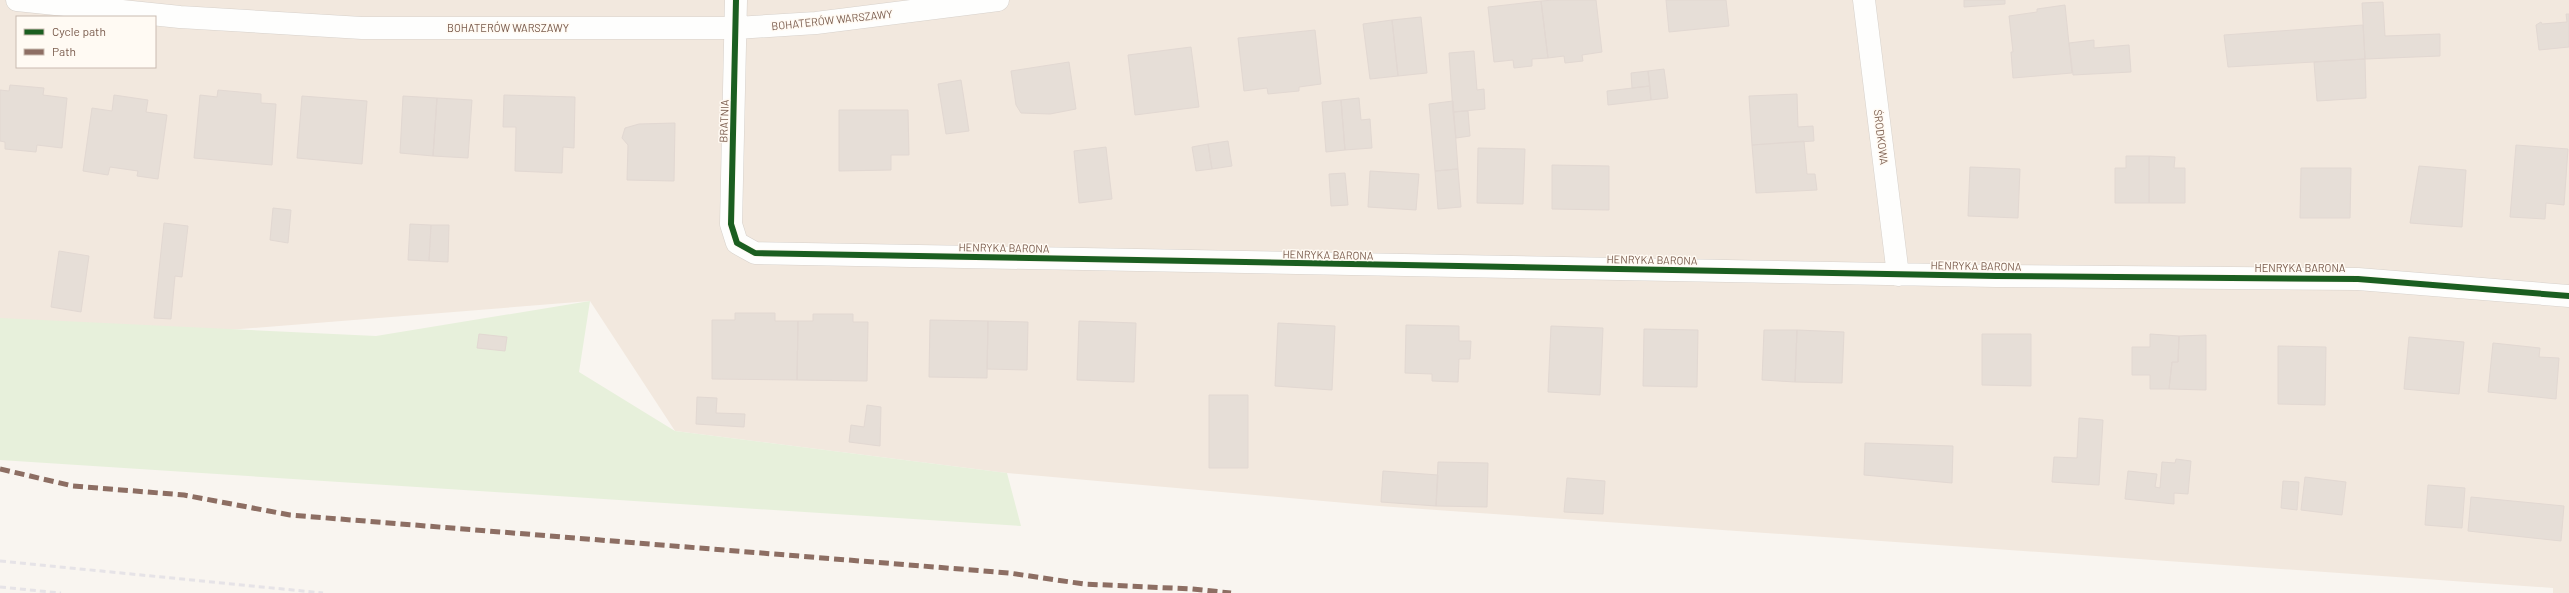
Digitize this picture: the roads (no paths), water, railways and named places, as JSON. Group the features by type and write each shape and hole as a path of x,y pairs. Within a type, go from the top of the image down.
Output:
{"street":[{"name":"BOHATERÓW WARSZAWY","path":"17,0 180,17 362,28 736,28 816,23 998,0"},
{"name":"BRATNIA","path":"736,0 731,224 737,243"},
{"name":"ŚRODKOWA","path":"1864,0 1898,275"},
{"name":"HENRYKA BARONA","path":"737,243 755,253 1898,275 2358,279 2569,296"}],"railway":[{"path":"0,561 323,593"},
{"path":"0,587 61,593"}]}
